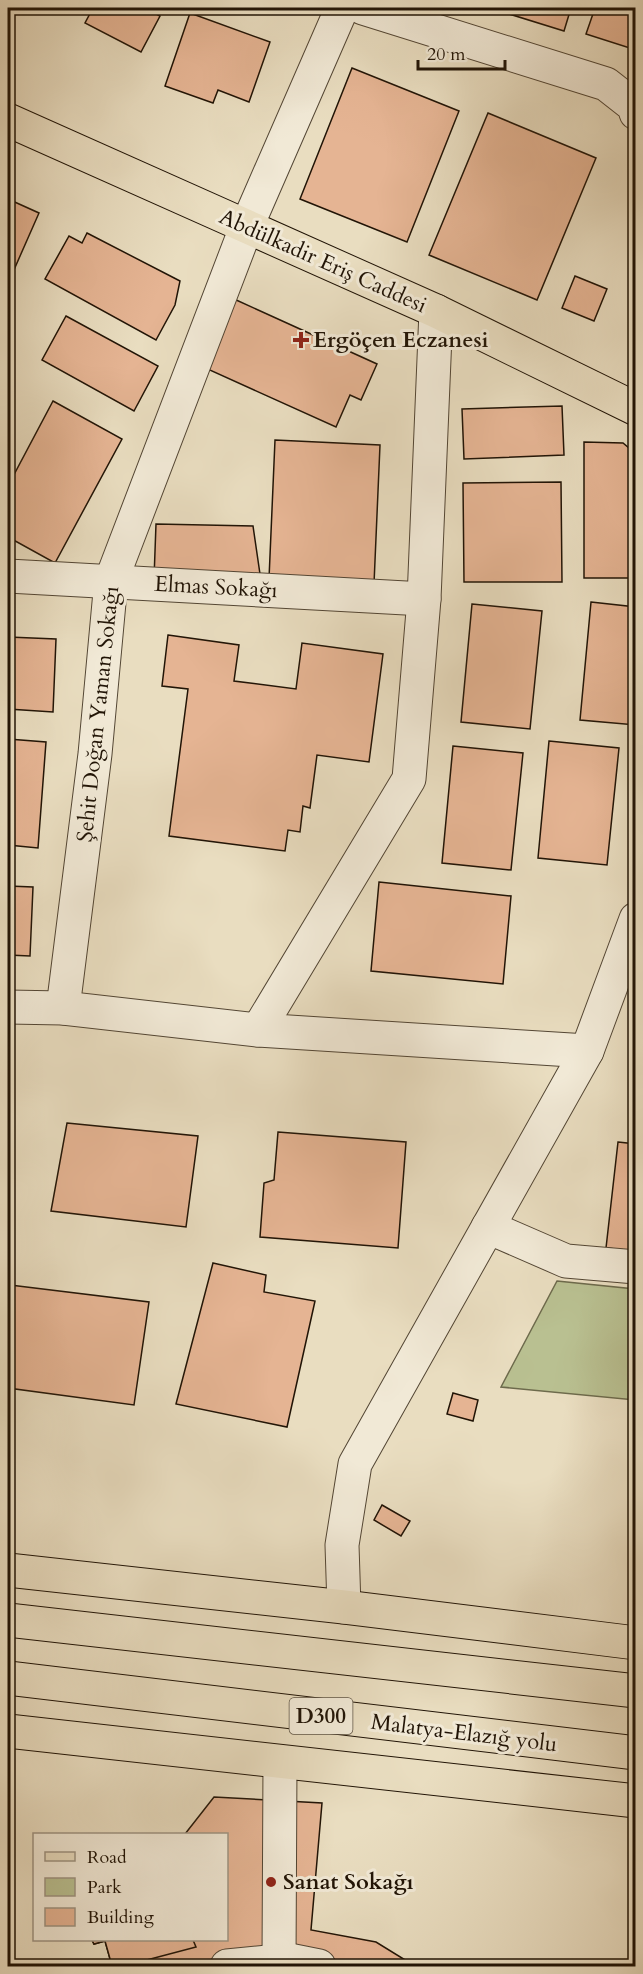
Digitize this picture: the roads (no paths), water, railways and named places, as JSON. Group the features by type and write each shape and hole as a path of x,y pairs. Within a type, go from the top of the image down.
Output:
{"main road":[{"name":"Abdülkadir Eriş Caddesi","path":"8,120 436,311 636,409"},
{"path":"8,1570 344,1607 636,1643"},
{"path":"8,1620 636,1691"},
{"name":"Malatya-Elazığ yolu","path":"8,1678 636,1753"},
{"path":"8,1731 636,1801"}],"street":[{"name":"Şehit Doğan Yaman Sokağı","path":"63,1008 95,754 111,581 246,228 342,8"},
{"path":"363,8 606,84 634,106 636,113"},
{"path":"258,1030 409,778 424,598 436,311"},
{"name":"Elmas Sokağı","path":"8,576 424,598"},
{"path":"344,1607 342,1545 355,1464 587,1051 636,919"},
{"path":"8,1007 63,1008 258,1030 587,1051"},
{"path":"488,1227 566,1260 636,1267"},
{"path":"279,1961 280,1762"},
{"path":"227,1966 289,1960 319,1966"}],"place":[{"name":"Ergöçen Eczanesi","path":"301,340"},
{"name":"Sanat Sokağı","path":"271,1882"}]}
